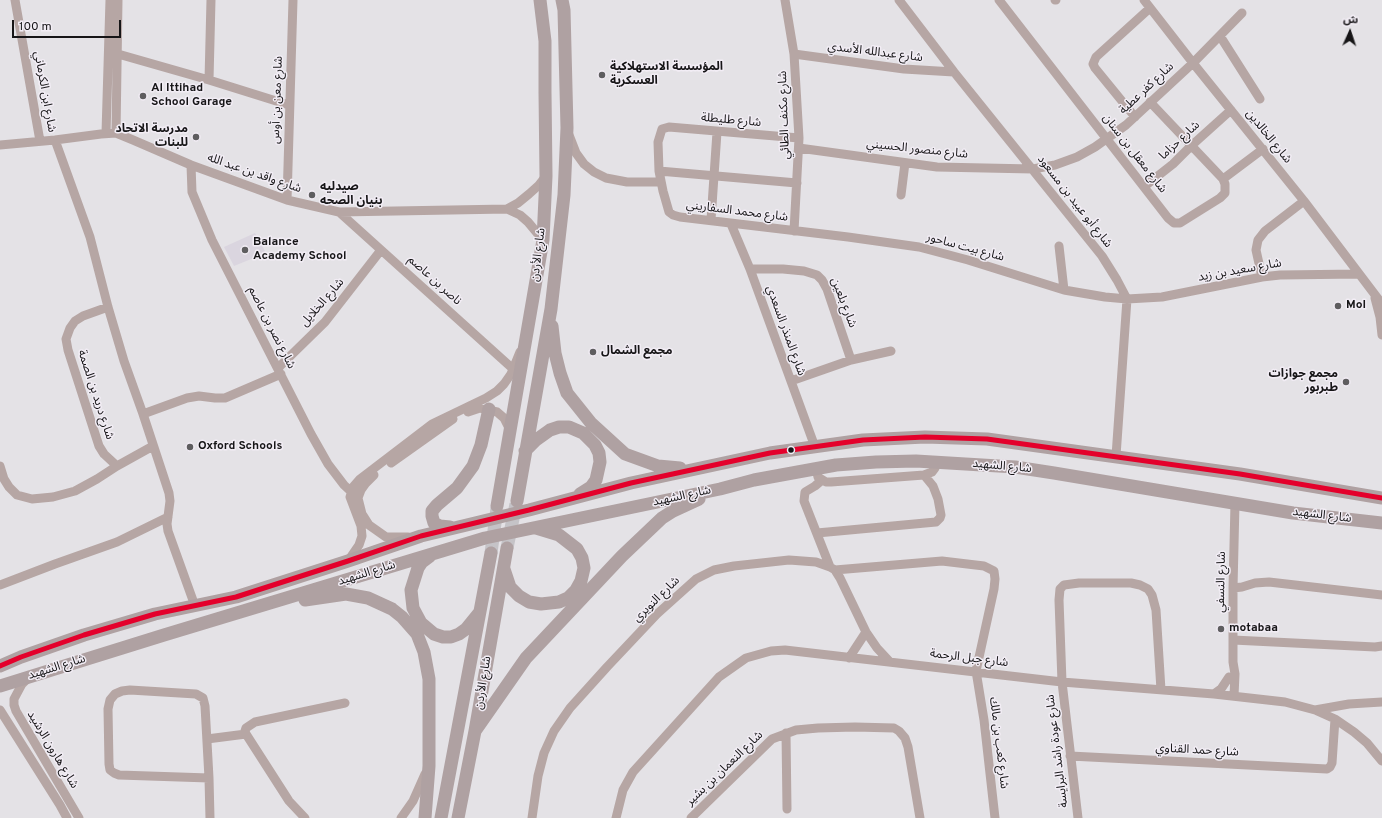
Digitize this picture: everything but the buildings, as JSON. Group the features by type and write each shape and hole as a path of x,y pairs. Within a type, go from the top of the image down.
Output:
{"highway":[{"name":"شارع الأردن","path":"498,506 543,240 546,176 545,41 540,0"},
{"name":"شارع الأردن","path":"517,501 550,313 558,257 564,195 567,128 564,3"},
{"path":"550,313 555,353 567,393 590,422 626,454 658,466 675,468 710,466"},
{"path":"456,527 440,526 434,523 432,519 432,511 436,505 457,488 473,466 481,445 487,404"},
{"path":"525,451 545,433 559,427 568,427 578,430 584,433 595,445 599,453 600,462 596,480 585,492 557,503"},
{"name":"شارع الشهيد","path":"0,666 84,634 156,614 240,595 421,536 557,503 631,483 770,453 883,438 945,437 987,439 1240,474 1382,498"},
{"name":"شارع الشهيد","path":"0,686 485,538 720,489 754,480 819,474 876,462 936,462 995,465 1034,470 1235,504 1316,516 1382,523"},
{"path":"475,732 526,658 622,556 668,514 720,489"},
{"path":"503,566 510,588 529,602 541,604 559,602 568,598 576,590 581,581 584,568 582,558 577,549 559,535 534,528"},
{"name":"شارع الأردن","path":"458,818 475,732 507,548"},
{"path":"442,551 422,562 414,578 411,590 411,600 413,608 421,623 434,634 443,637 451,637 466,629 480,612"},
{"name":"شارع الأردن","path":"440,818 491,553"},
{"path":"252,609 346,594 368,598 379,602 402,616 417,634 424,652 429,690 429,766 425,818"}],"street":[{"name":"شارع ابن الكرماني","path":"15,0 40,141"},
{"path":"110,0 116,133"},
{"path":"106,133 118,0"},
{"path":"209,80 211,0"},
{"name":"شارع معن بن أوس","path":"287,200 293,0"},
{"name":"شارع مكنف الطائي","path":"785,0 794,54 799,143 794,231"},
{"name":"شارع أبو عبيد بن مسعود","path":"899,0 954,72 1102,256 1117,280 1126,299 1116,456"},
{"name":"شارع معقل بن سنان","path":"999,0 1145,186 1171,222 1177,224 1183,222 1223,196 1225,193 1223,179"},
{"path":"1135,117 1093,64 1096,57 1149,3"},
{"name":"شارع الخالدين","path":"1149,3 1193,63 1304,201 1372,292"},
{"name":"شارع كفر عطية","path":"1033,169 1077,157 1108,139 1135,117 1193,63 1242,13"},
{"path":"1220,36 1260,99"},
{"path":"113,54 209,80 289,105"},
{"name":"شارع عبدالله الأسدي","path":"794,54 904,69 954,72"},
{"path":"1150,102 1223,179 1263,149"},
{"name":"شارع حزاما","path":"1145,186 1173,164 1231,110"},
{"name":"شارع طليطلة","path":"662,129 669,127 799,143"},
{"path":"567,128 576,153 584,164 594,172 606,178 627,182 661,182"},
{"name":"شارع محمد السفاريني","path":"662,129 659,133 658,142 659,171 668,209 671,214 675,216 731,224 794,231"},
{"path":"711,220 717,132"},
{"name":"شارع واقد بن عبد الله","path":"0,145 116,133 191,165 287,200 339,212 507,209"},
{"path":"54,140 90,237 108,307 129,377 169,493 170,505 167,524 170,537 195,606"},
{"name":"شارع منصور الحسيني","path":"799,143 905,162 959,168 1033,169"},
{"path":"901,195 905,162"},
{"name":"شارع نصر بن عاصم","path":"191,165 192,192 212,240 311,434 328,464 338,478 354,495 362,514 369,525 376,531 386,537 395,538 421,536"},
{"path":"659,171 797,183"},
{"path":"507,209 518,203 539,186 546,176"},
{"path":"1262,277 1256,250 1258,240 1265,231 1304,201"},
{"path":"507,209 520,215 543,240"},
{"name":"ناصر بن عاصم","path":"339,212 512,368"},
{"name":"شارع المنذر السعدي","path":"731,224 750,269 815,447"},
{"name":"شارع بيت ساحور","path":"794,231 919,248 968,260 1064,290 1092,296 1126,299"},
{"path":"1059,246 1064,290"},
{"name":"شارع الخلايل","path":"143,414 187,398 199,396 225,398 279,371 325,322 381,250"},
{"name":"شارع بلعين","path":"750,269 783,269 804,271 817,275 827,289 851,360"},
{"name":"شارع سعيد بن زيد","path":"1126,299 1178,294 1262,277 1295,274 1359,274"},
{"path":"1372,292 1382,304"},
{"path":"1372,292 1379,312 1382,335"},
{"name":"شارع دريد بن الصمة","path":"108,307 83,316 75,321 67,333 66,344 99,446 104,454 117,466"},
{"path":"354,495 361,490 372,476 454,419 487,404 504,384 528,333"},
{"path":"791,381 851,360 891,351"},
{"path":"487,404 504,418 511,431"},
{"path":"0,466 4,479 17,495 32,499 53,497 75,491 153,446"},
{"path":"819,474 826,482 924,474 932,472 935,468 936,462"},
{"path":"819,474 815,486 805,492 804,501 833,569 840,578 866,632 877,648 890,662"},
{"path":"817,533 936,522 941,515 938,499 933,486 924,474"},
{"name":"شارع نصر بن عاصم","path":"348,561 359,545 362,536 361,526 350,497 354,495"},
{"name":"شارع النسفي","path":"1231,696 1232,678 1235,671 1233,662 1233,588 1235,504"},
{"path":"0,585 117,542 168,517"},
{"name":"شارع النويري","path":"532,818 538,776 544,753 554,731 570,708 607,667 657,614 696,579 714,570 734,566 795,560 816,562 833,569"},
{"path":"833,569 942,561 984,566 994,571 994,588 976,671"},
{"path":"1233,588 1255,583 1269,582 1382,595"},
{"name":"شارع عودة راشد البرايسة","path":"1078,818 1062,682 1059,600 1060,589 1064,585 1079,583 1131,583 1148,589 1155,602 1161,690"},
{"path":"848,658 866,632"},
{"path":"1233,640 1375,648 1382,646"},
{"name":"شارع جبل الرحمة","path":"616,818 623,790 633,772 719,677 746,658 758,654 785,650 1062,682 1249,697 1285,702 1315,710 1335,719 1367,743 1382,761"},
{"name":"شارع كعب بن مالك","path":"976,671 984,720 995,818"},
{"name":"شارع هارون الرشيد","path":"33,675 22,684 16,693 14,706 18,718 79,818"},
{"path":"1214,694 1232,678 1249,697"},
{"path":"209,778 119,775 110,770 108,709 110,700 115,694 130,690 196,694 204,701 207,739 209,778 210,818"},
{"path":"1315,710 1349,704 1382,702"},
{"path":"0,710 4,704 14,706"},
{"path":"305,818 289,801 246,734 246,728 255,722 345,704"},
{"name":"شارع هارون الرشيد","path":"0,710 60,805 66,818"},
{"name":"شارع حمد القناوي","path":"1070,756 1323,770 1329,769 1332,766 1335,719"},
{"name":"شارع النعمان بن بشير","path":"691,818 767,743 786,733 796,730 855,727 897,729 905,738 908,747 920,818"},
{"path":"786,733 788,809"},
{"path":"207,739 246,734"},
{"path":"401,818 413,801 429,766"}],"shaded area":[{"name":"Balance Academy School","path":"255,233 266,253 234,266 224,247"}],"tunnel":[{"path":"507,548 516,504"},
{"path":"491,553 497,508"}],"transit line":[{"path":"0,666 84,635 155,614 236,597 421,536 529,510 631,483 770,453 863,440 925,437 987,439 1240,474 1382,498"}],"place":[{"name":"المؤسسة الاستهلاكية العسكرية","path":"602,75"},
{"name":"Al Ittihad School Garage","path":"143,96"},
{"name":"مدرسة الاتحاد للبنات","path":"196,137"},
{"name":"صيدليه بنيان الصحه","path":"312,195"},
{"name":"Balance Academy School","path":"245,250"},
{"name":"MoI","path":"1338,306"},
{"name":"مجمع الشمال","path":"593,352"},
{"name":"مجمع جوازات طبربور","path":"1346,382"},
{"name":"Oxford Schools","path":"190,447"},
{"name":"motabaa","path":"1221,629"}]}
